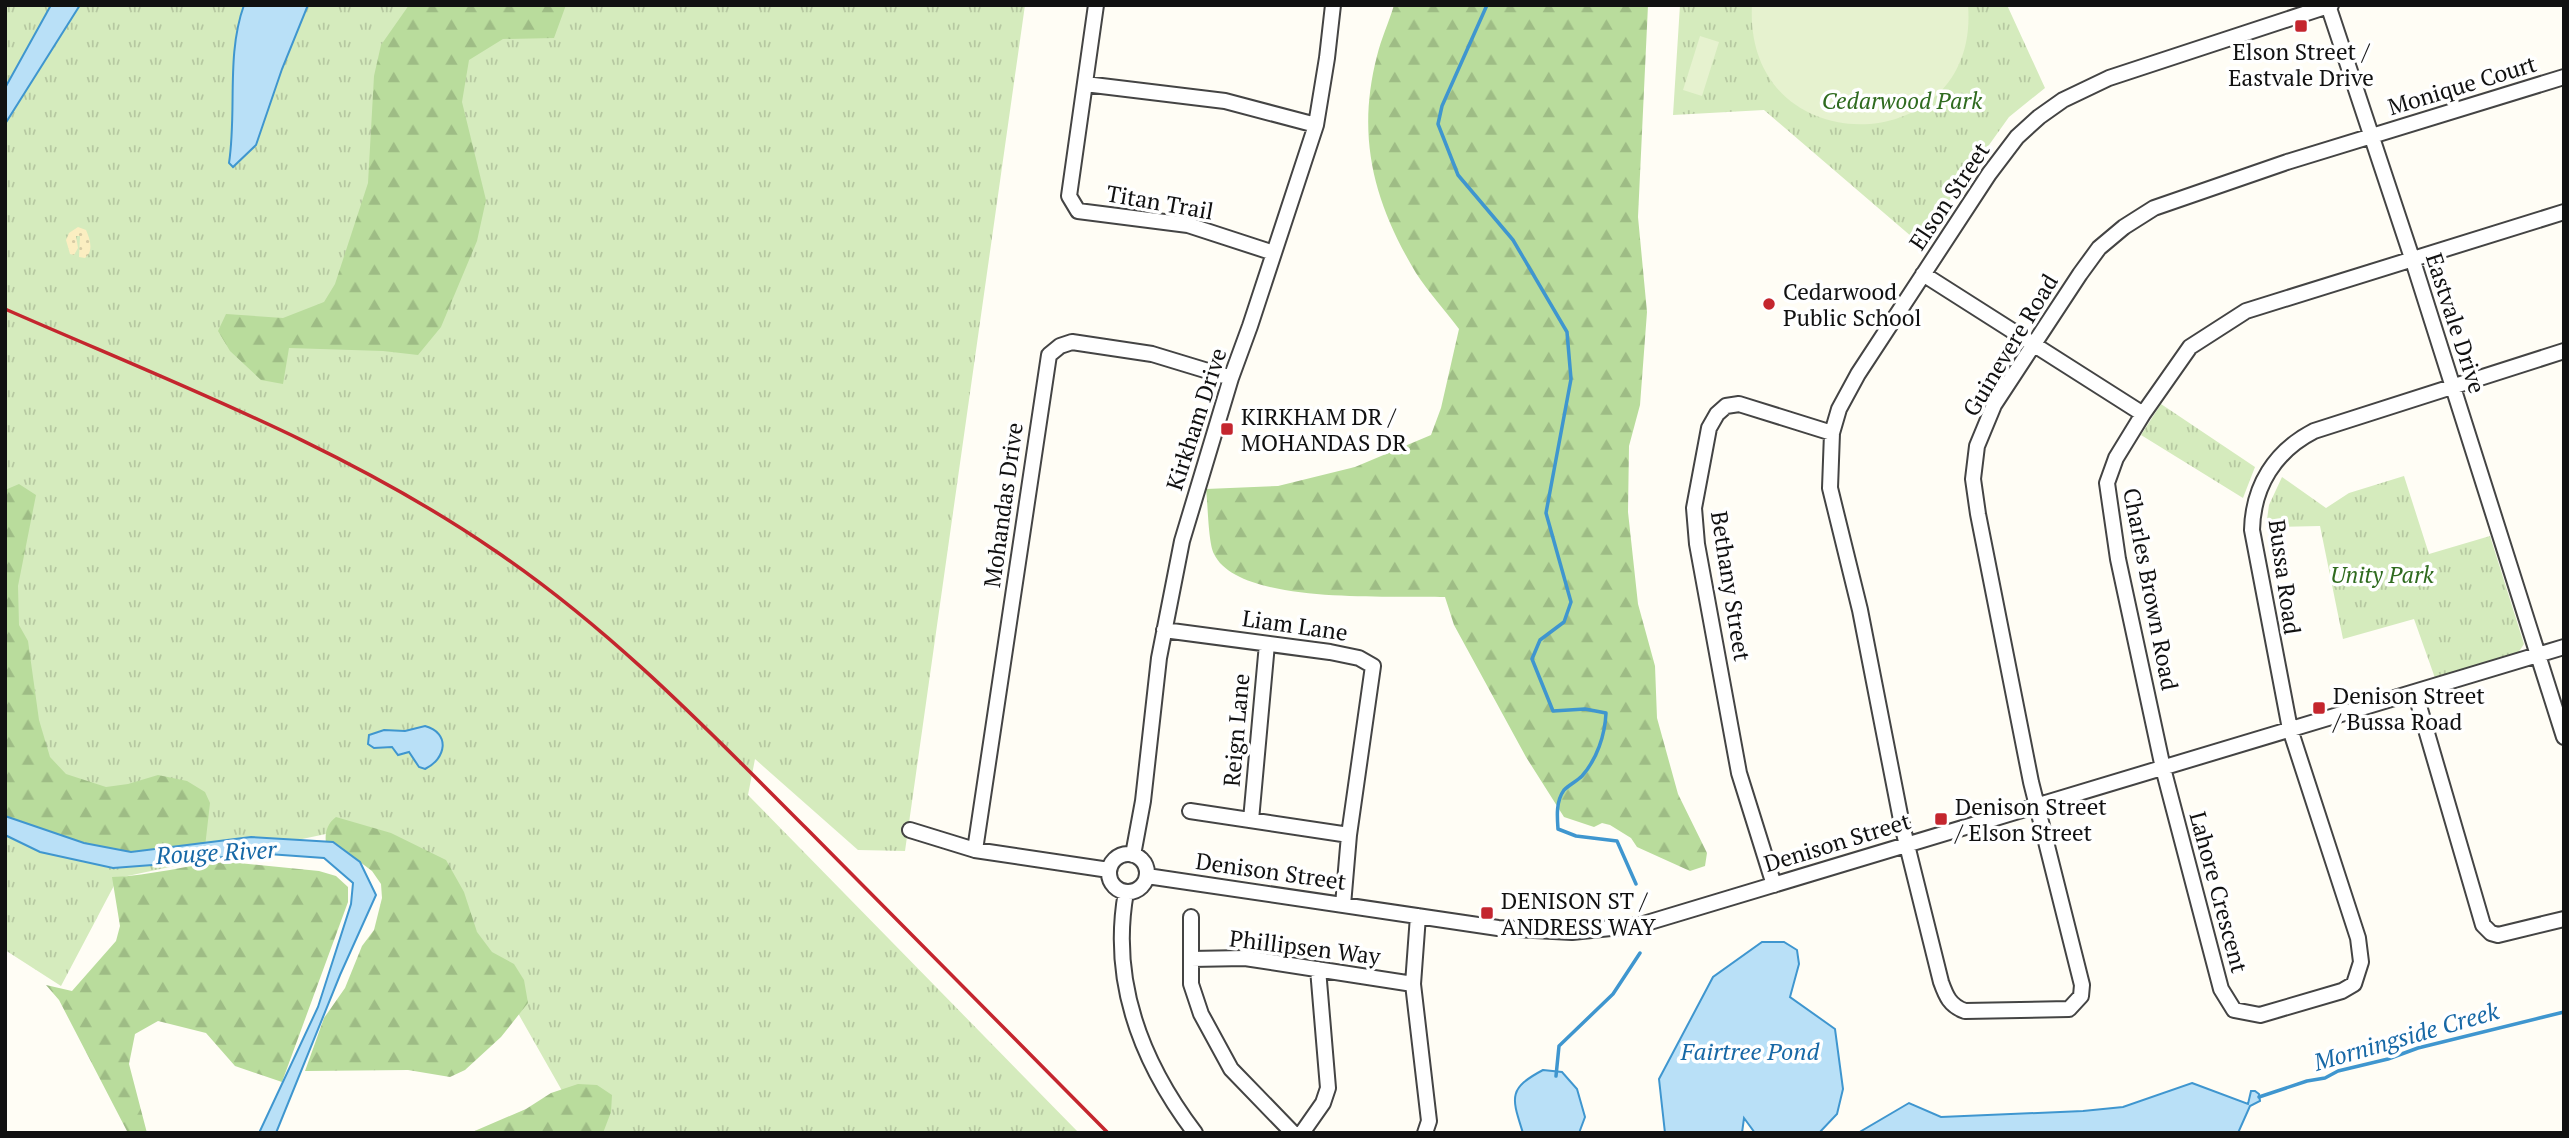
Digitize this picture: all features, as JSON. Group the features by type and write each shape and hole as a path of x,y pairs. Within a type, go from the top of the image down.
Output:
{"street":[{"name":"Titan Trail","path":"1096,5 1069,195 1079,211 1188,225 1274,253"},
{"name":"Kirkham Drive","path":"1133,855 1143,801 1164,630 1182,541 1231,378 1316,125 1333,5"},
{"name":"Eastvale Drive","path":"2329,6 2373,135 2564,737"},
{"name":"Elson Street","path":"1907,845 1860,610 1830,488 1832,433 1839,409 1858,374 2000,158 2032,124 2063,100 2109,78 2329,6"},
{"name":"Monique Court","path":"2373,135 2564,77"},
{"path":"1085,85 1225,101 1316,125"},
{"name":"Guinevere Road","path":"1907,845 1941,982 1950,1002 1956,1008 1965,1011 2068,1009 2081,996 2082,985 2037,806 1978,514 1973,479 1977,446 1994,405 2086,265 2099,248 2124,227 2154,208 2373,135"},
{"name":"Charles Brown Road","path":"2163,768 2119,559 2107,483 2116,458 2190,347 2246,311 2564,212"},
{"path":"1923,274 2143,414"},
{"name":"Mohandas Drive","path":"975,850 1049,355 1060,345 1072,342 1152,354 1231,378"},
{"name":"Bussa Road","path":"2290,729 2252,541 2252,519 2260,486 2278,458 2304,436 2564,351"},
{"name":"Bethany Street","path":"1774,885 1739,773 1697,544 1694,508 1709,428 1717,414 1726,406 1739,404 1832,433"},
{"name":"Liam Lane","path":"1164,630 1330,652 1359,658 1373,666 1349,835"},
{"name":"Reign Lane","path":"1251,820 1267,644"},
{"name":"Denison Street","path":"1147,876 1537,931 1609,930 1640,925 2564,647"},
{"path":"2415,692 2483,925 2491,933 2498,935 2564,919"},
{"name":"Lahore Crescent","path":"2163,768 2221,989 2234,1010 2260,1015 2342,991 2354,984 2358,976 2361,962 2358,938 2290,729"},
{"path":"1190,811 1349,835 1343,905"},
{"path":"910,831 975,850 1110,870"},
{"path":"1133,855 1144,862 1147,876 1138,890 1120,891 1111,882 1111,864 1120,856 1133,855"},
{"path":"1126,892 1121,919 1121,944 1128,998 1135,1023 1154,1071 1195,1133"},
{"path":"1418,916 1413,984 1429,1121 1424,1133"},
{"path":"1191,917 1191,984 1201,1014 1231,1069 1293,1133"},
{"name":"Phillipsen Way","path":"1191,959 1245,958 1413,984"},
{"path":"1302,1133 1323,1103 1328,1088 1318,969"}],"green space":[{"path":"5,5 1025,5 905,851 858,850 755,759 748,795 1079,1133 586,1133 519,1015 455,890 354,828 118,878 61,986 5,950"},
{"path":"409,5 566,5 554,38 503,39 469,60 462,102 486,200 477,241 441,327 418,355 289,348 283,384 261,380 230,351 218,331 226,314 283,318 324,302 335,284 368,183 374,76 381,45"},
{"path":"1394,5 1648,5 1638,217 1647,312 1640,405 1629,446 1628,512 1638,604 1655,666 1657,718 1678,794 1707,853 1705,866 1690,871 1637,847 1631,838 1610,825 1602,823 1594,827 1564,817 1526,757 1454,625 1445,597 1356,596 1284,590 1253,582 1229,571 1214,554 1209,532 1206,489 1278,486 1355,467 1431,435 1441,408 1459,329 1421,280 1401,247 1380,195 1369,142 1371,86 1379,50"},
{"name":"Cedarwood Park","path":"1680,5 2007,5 2045,88 2009,117 1919,243 1764,110 1673,115"},
{"path":"1752,5 1968,5 1962,56 1938,94 1903,116 1862,124 1820,117 1784,95 1759,58"},
{"path":"1700,36 1719,42 1702,96 1683,90"},
{"path":"2161,404 2255,467 2243,498 2141,435"},
{"name":"Unity Park","path":"2404,476 2429,554 2490,536 2524,644 2518,653 2435,678 2414,619 2343,639 2320,526 2266,527 2269,505 2282,477 2326,508 2349,493"},
{"path":"19,484 36,495 18,586 19,625 28,641 39,720 50,757 66,774 106,787 158,775 187,781 205,792 210,803 205,847 132,855 50,835 5,819 5,490"},
{"path":"336,817 391,833 446,860 464,892 477,932 492,952 514,964 524,980 528,1003 501,1037 465,1070 450,1077 408,1070 305,1071 324,1018 345,988 362,946 374,930 382,898 381,884 372,871 360,862 328,853 326,833 329,824"},
{"path":"228,862 319,871 336,876 348,887 348,902 282,1082 235,1066 206,1033 158,1021 135,1034 129,1064 147,1133 128,1133 59,1000 46,985 72,991 116,941 120,926 112,877"},
{"path":"578,1084 597,1085 612,1095 611,1112 603,1133 470,1133 526,1109 551,1093"}],"sand":[{"path":"78,227 86,230 90,241 90,252 85,258 79,257 80,236 76,236 78,248 74,255 70,254 66,240 69,233"}],"water":[{"path":"51,5 80,5 5,124 5,88"},
{"path":"244,5 308,5 256,145 233,167 229,163 233,63"},
{"path":"425,726 439,734 443,746 438,759 425,769 419,767 409,752 398,755 392,747 374,748 368,744 369,735 384,730 405,731"},
{"name":"Rouge River","path":"5,816 84,843 131,852 251,837 333,842 360,862 376,895 340,975 276,1133 259,1133 318,1007 351,904 353,883 324,858 253,853 113,868 40,852 5,835"},
{"name":"Fairtree Pond","path":"1762,942 1784,942 1797,950 1799,964 1790,997 1835,1029 1843,1089 1837,1114 1819,1133 1755,1133 1744,1118 1742,1133 1665,1133 1659,1079 1713,977"},
{"path":"1543,1070 1562,1072 1577,1089 1585,1117 1579,1133 1523,1133 1516,1111 1515,1096 1523,1083"},
{"path":"2192,1083 2248,1104 2251,1091 2255,1091 2259,1094 2260,1101 2250,1106 2238,1133 1858,1133 1909,1103 1941,1117 2083,1111 2123,1107"}],"waterway":[{"name":"Morningside Creek","path":"1487,5 1442,106 1438,124 1458,175 1513,240 1567,332 1571,379 1546,513 1571,602 1564,622 1540,640 1532,659 1553,711 1585,709 1606,713 1602,738 1592,762 1582,776 1561,794 1558,829 1576,836 1617,841 1636,884"},
{"name":"Morningside Creek","path":"1556,1076 1559,1046 1613,994 1640,953"},
{"name":"Morningside Creek","path":"2259,1097 2418,1048 2564,1012"}],"railway":[{"path":"5,309 256,418 378,479 437,513 537,581 618,647 695,718 1108,1133"}],"place":[{"name":"Elson Street / Eastvale Drive","path":"2301,26"},
{"name":"Cedarwood Public School","path":"1769,304"},
{"name":"KIRKHAM DR / MOHANDAS DR","path":"1227,429"},
{"name":"Denison Street / Bussa Road","path":"2319,708"},
{"name":"Denison Street / Elson Street","path":"1941,819"},
{"name":"DENISON ST / ANDRESS WAY","path":"1487,913"}]}
